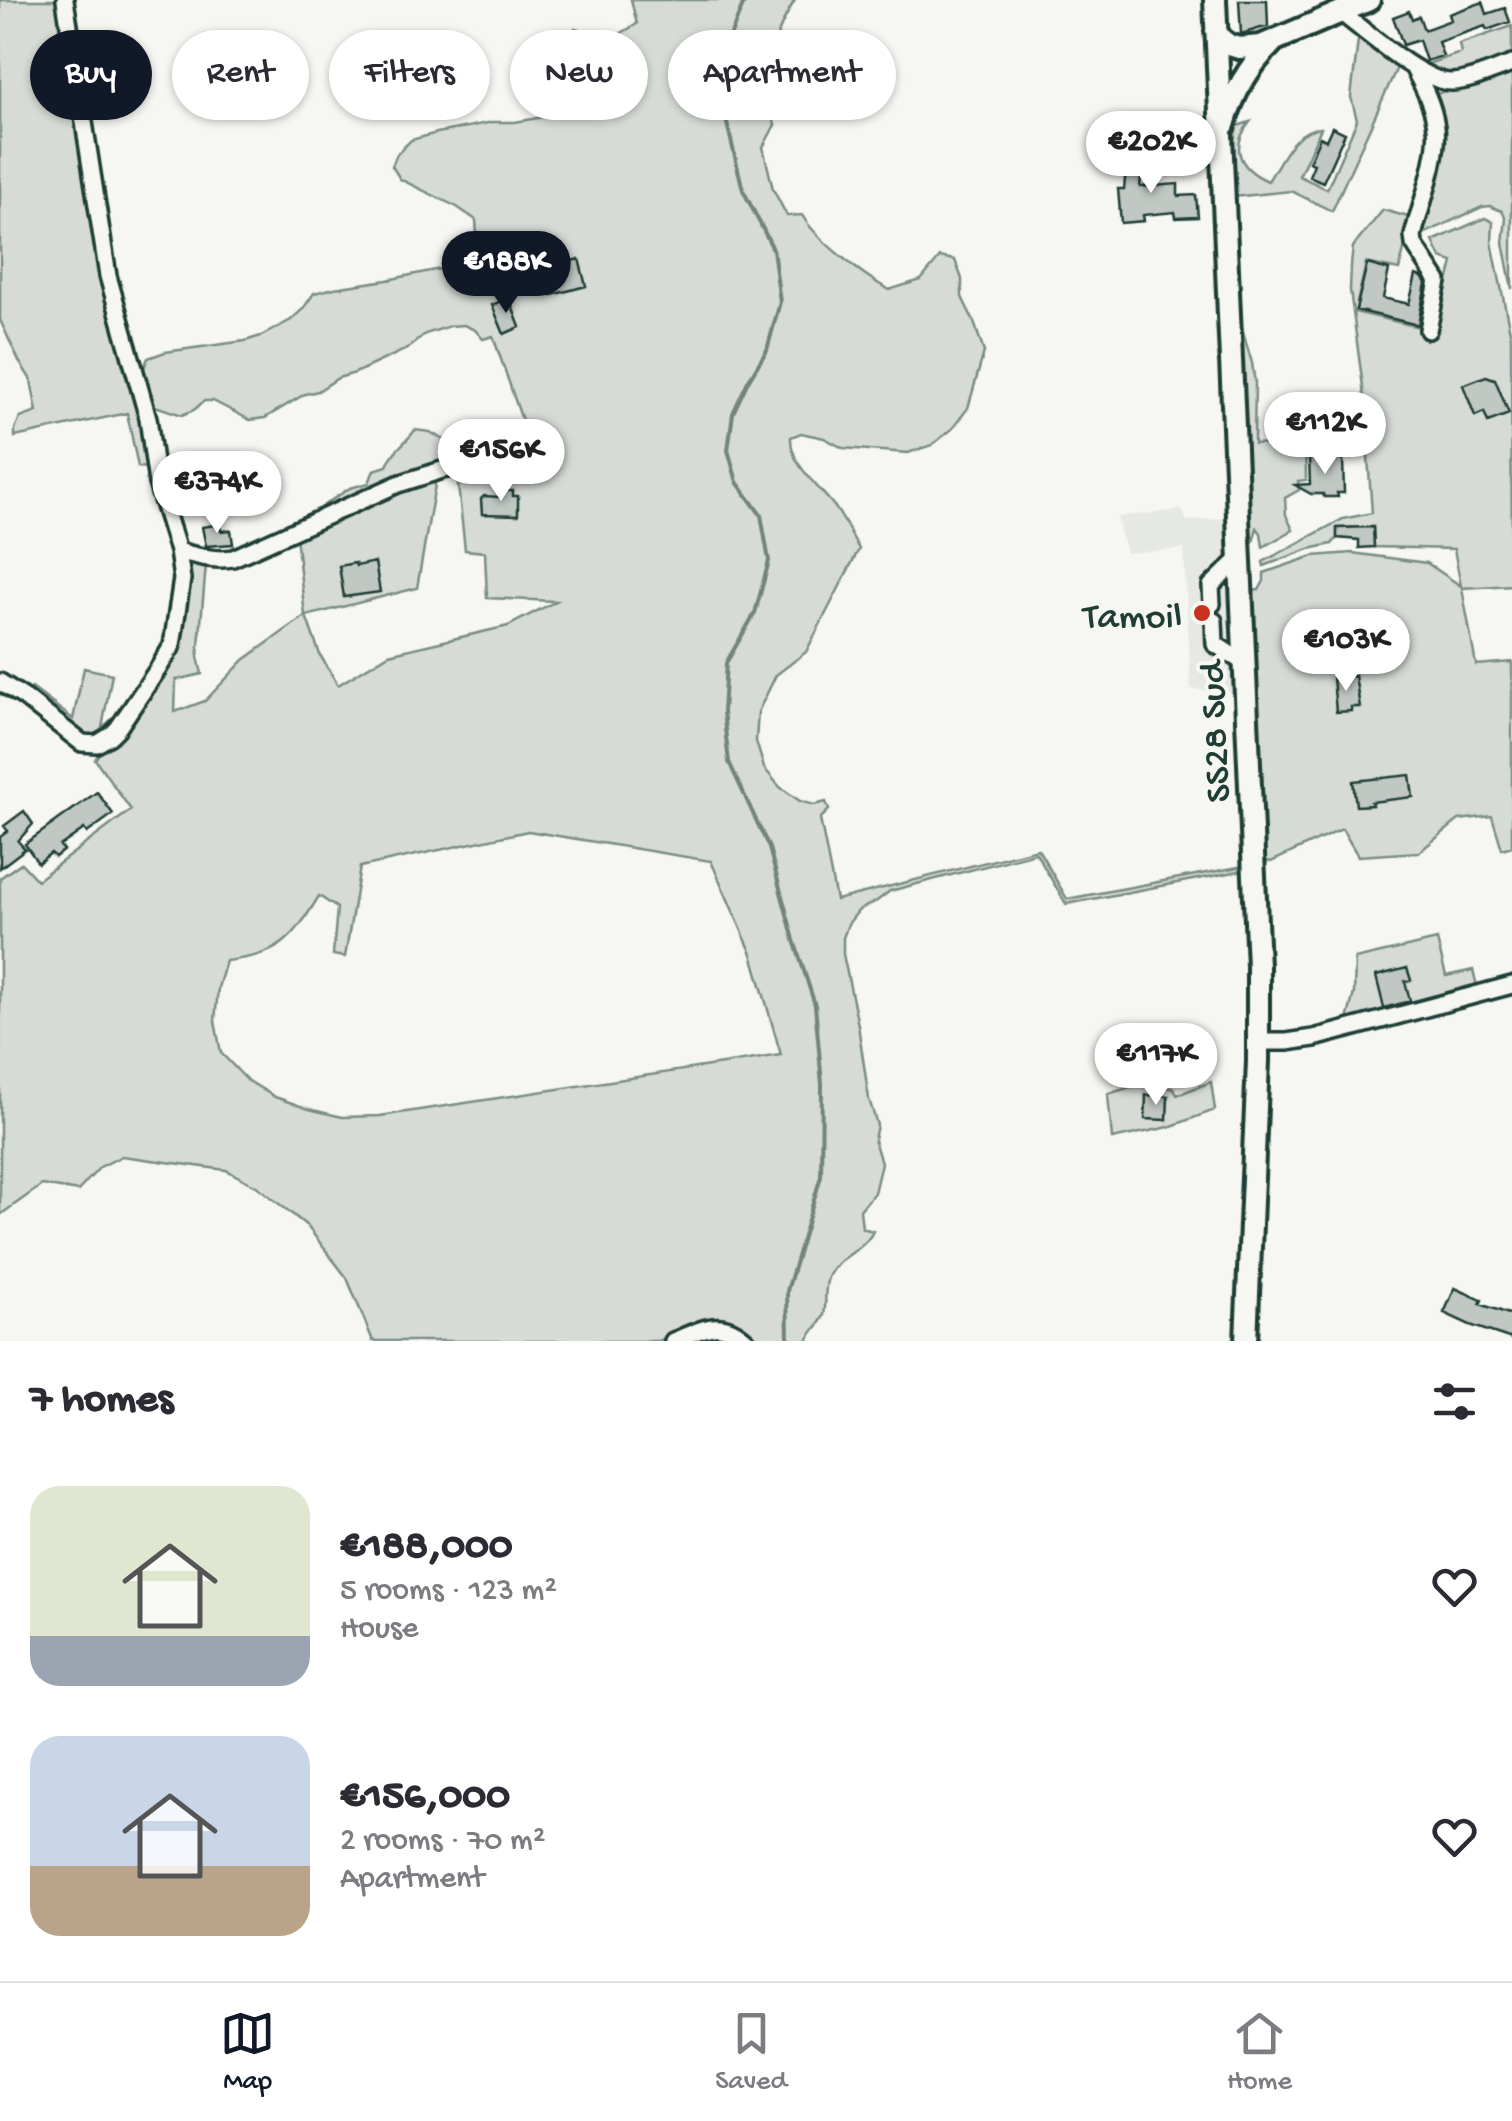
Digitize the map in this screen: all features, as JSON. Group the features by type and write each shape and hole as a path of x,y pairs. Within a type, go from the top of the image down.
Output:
{"main road":[{"name":"SS28 Sud","path":"1215,0 1258,939 1258,1042 1246,1341"},
{"path":"1249,70 1236,74 1218,67 1227,54 1239,48 1260,46 1369,0"},
{"path":"1216,31 1221,40 1239,48"},
{"path":"1221,135 1228,110 1249,70 1273,41"}],"street":[{"path":"0,682 75,739 89,744 104,741 118,728 172,646 182,580 178,551 157,484 148,418 108,276 66,0"},
{"path":"1340,12 1433,79 1451,82 1512,64"},
{"path":"1414,67 1437,132 1413,236 1438,283 1428,330"},
{"path":"178,551 222,560 233,558 398,484 442,470 540,450"},
{"path":"1212,604 1211,586 1240,558"},
{"path":"1214,621 1215,644 1244,663"},
{"path":"1258,1042 1314,1038 1512,985"},
{"path":"673,1341 722,1326 732,1328 748,1341"}],"shaded area":[{"path":"0,0 59,0 64,30 30,30 30,120 78,120 107,296 140,410 148,468 138,467 127,413 15,437 20,418 37,412 31,380 0,320"},
{"path":"631,0 795,0 780,30 668,30 668,120 774,120 763,147 773,189 787,216 802,215 829,246 889,290 921,280 940,257 955,260 962,279 962,297 984,352 968,408 952,429 932,445 908,453 843,448 824,438 801,433 791,437 800,466 838,511 859,549 806,652 776,675 758,712 756,741 764,768 780,787 800,801 814,805 826,802 829,810 820,819 836,900 1038,849 1067,899 1244,866 1245,870 1066,904 1036,853 890,891 859,910 848,924 843,954 877,1125 874,1140 881,1163 874,1193 860,1210 862,1228 873,1231 829,1275 824,1315 807,1341 755,1341 744,1331 701,1323 658,1341 373,1341 347,1278 307,1226 258,1187 226,1170 122,1156 100,1167 78,1191 42,1185 0,1215 0,878 21,863 37,880 131,810 95,759 169,662 184,556 206,565 198,657 202,674 176,680 175,712 205,701 244,660 305,616 296,535 436,479 417,588 306,616 320,655 338,685 389,654 508,626 556,601 487,598 485,552 465,550 457,476 538,460 548,443 493,448 437,462 403,473 325,510 324,505 350,488 369,483 374,470 387,466 415,430 444,440 454,434 472,443 525,429 493,336 483,339 464,325 425,334 407,349 305,394 265,418 250,420 213,401 204,401 182,415 149,404 141,375 148,358 261,336 291,320 314,293 445,268 454,251 470,248 477,236 476,220 400,179 392,166 397,154 411,140 493,122 648,120 648,30 627,30 637,24","holes":["528,831 711,861 752,954 781,1055 380,1116 342,1117 275,1097 247,1080 221,1053 215,1021 226,961 260,954 283,943 319,896 337,908 333,955 345,957 360,867"]},
{"path":"1512,26 1512,58 1451,77 1421,66 1461,53 1459,44"},
{"path":"1359,32 1399,63 1332,211 1291,191 1232,197 1232,150 1237,126 1250,122 1240,140 1241,157 1250,170 1268,181 1296,139 1321,128 1299,176 1327,189 1357,120 1351,97"},
{"path":"1512,69 1512,289 1502,211 1482,207 1417,237 1441,142 1433,95"},
{"path":"1383,210 1412,218 1399,270 1366,263 1355,312 1436,331 1453,262 1441,258 1433,241 1485,218 1493,222 1492,242 1511,337 1512,585 1462,588 1476,665 1512,662 1512,846 1502,849 1492,816 1459,820 1419,852 1358,856 1342,829 1271,862 1262,860 1251,591 1259,590 1264,573 1313,556 1352,553 1427,563 1461,586 1454,549 1374,547 1373,527 1337,528 1332,544 1264,566 1263,562 1343,519 1372,513 1363,387 1350,290 1353,247"},
{"path":"1238,315 1255,383 1254,444 1305,442 1306,480 1298,481 1299,490 1285,498 1286,515 1293,530 1263,547 1257,528 1253,542 1249,543"},
{"path":"1182,510 1187,521 1230,518 1236,693 1191,689 1184,549 1126,553 1117,517"},
{"path":"84,668 112,674 102,728 124,708 109,728 94,736 63,723 28,693 32,688 73,719"},
{"path":"1437,940 1446,976 1473,970 1478,990 1346,1024 1354,993 1355,959"},
{"path":"1211,1082 1215,1110 1169,1127 1112,1139 1108,1094 1134,1086 1174,1088 1177,1095"}],"building":[{"path":"1239,0 1267,0 1268,26 1241,34"},
{"path":"1483,2 1487,14 1505,8 1510,22 1438,42 1443,56 1426,61 1419,40 1403,45 1393,17 1409,11 1412,19 1419,16 1424,30 1451,20 1449,14"},
{"path":"1332,127 1345,133 1323,182 1309,176 1314,164 1309,162 1320,137 1326,140"},
{"path":"1128,150 1144,151 1140,187 1178,184 1178,196 1196,195 1198,217 1176,218 1175,212 1143,215 1144,221 1121,223 1118,189 1124,189"},
{"path":"579,259 586,286 552,295 545,268"},
{"path":"1367,264 1389,270 1383,298 1409,304 1416,275 1422,277 1426,283 1418,325 1356,310"},
{"path":"509,298 520,327 504,334 492,305"},
{"path":"1486,376 1495,379 1509,414 1488,422 1484,412 1475,416 1463,385"},
{"path":"1323,456 1323,460 1343,459 1344,493 1337,493 1338,497 1311,494 1295,485 1310,484 1309,457"},
{"path":"500,491 513,491 513,496 518,496 518,515 482,514 481,499 500,497"},
{"path":"220,524 221,531 231,530 233,544 206,546 202,527"},
{"path":"1373,527 1374,547 1359,548 1359,540 1337,538 1337,528"},
{"path":"375,562 380,592 344,597 339,566"},
{"path":"1355,676 1360,707 1336,712 1333,677"},
{"path":"1410,775 1413,797 1356,806 1353,781"},
{"path":"97,792 113,814 60,846 64,850 55,857 51,853 38,863 25,844"},
{"path":"24,811 33,824 18,841 25,849 0,868 0,837 8,831 4,826"},
{"path":"1407,968 1411,980 1405,981 1410,1001 1384,1008 1376,976"},
{"path":"1146,1095 1168,1096 1167,1120 1145,1119"},
{"path":"1455,1288 1482,1300 1480,1304 1512,1315 1512,1339 1444,1313"}],"waterway":[{"path":"745,0 727,44 719,90 743,190 773,249 780,302 767,350 733,413 728,450 737,482 761,515 769,561 755,613 726,663 723,712 729,762 769,848 815,1005 822,1084 821,1176 787,1291 790,1341"}],"place":[{"name":"Tamoil","path":"1202,613"}]}
